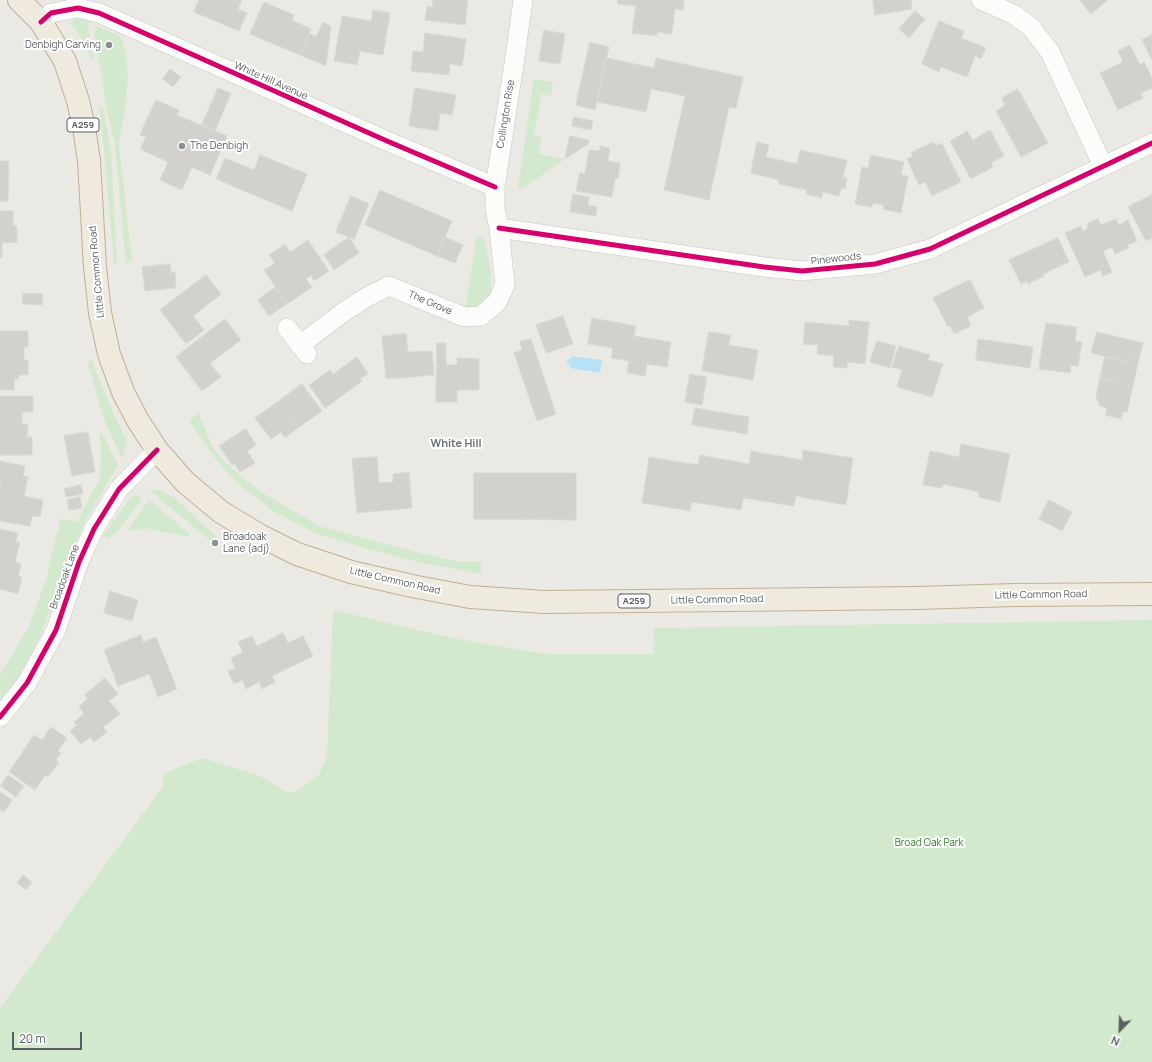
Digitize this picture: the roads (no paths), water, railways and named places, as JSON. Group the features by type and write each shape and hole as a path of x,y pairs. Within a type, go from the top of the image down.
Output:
{"highway":[{"name":"Little Common Road","path":"19,0 41,22 65,61 78,101 84,127 88,161 95,267 100,313 109,354 123,392 157,450 185,482 221,512 258,535 297,554 351,572 470,597 544,602 1152,594"}],"street":[{"name":"Collington Rise","path":"499,228 495,209 495,187 523,0"},
{"path":"983,0 1013,14 1031,27 1050,52 1103,166"},
{"name":"White Hill Avenue","path":"41,22 51,13 78,8 102,7 387,141 495,187"},
{"name":"Pinewoods","path":"499,228 764,267 802,271 860,266 874,264 930,249 1152,143"},
{"name":"The Grove","path":"287,328 304,350 344,311 389,286 464,318 481,316 497,302 505,285 499,228"},
{"name":"Broadoak Lane","path":"0,717 27,683 56,630 79,562 94,529 119,489 157,450"}],"water":[{"path":"572,356 602,360 600,373 570,368 571,366 567,364 567,361 571,359"}],"place":[{"name":"Denbigh Carving","path":"109,45"},
{"name":"The Denbigh","path":"182,146"},
{"name":"Broadoak Lane (adj)","path":"215,543"}],"district":[{"name":"White Hill","path":"456,444"}],"park label":[{"name":"Broad Oak Park","path":"929,843"}]}
